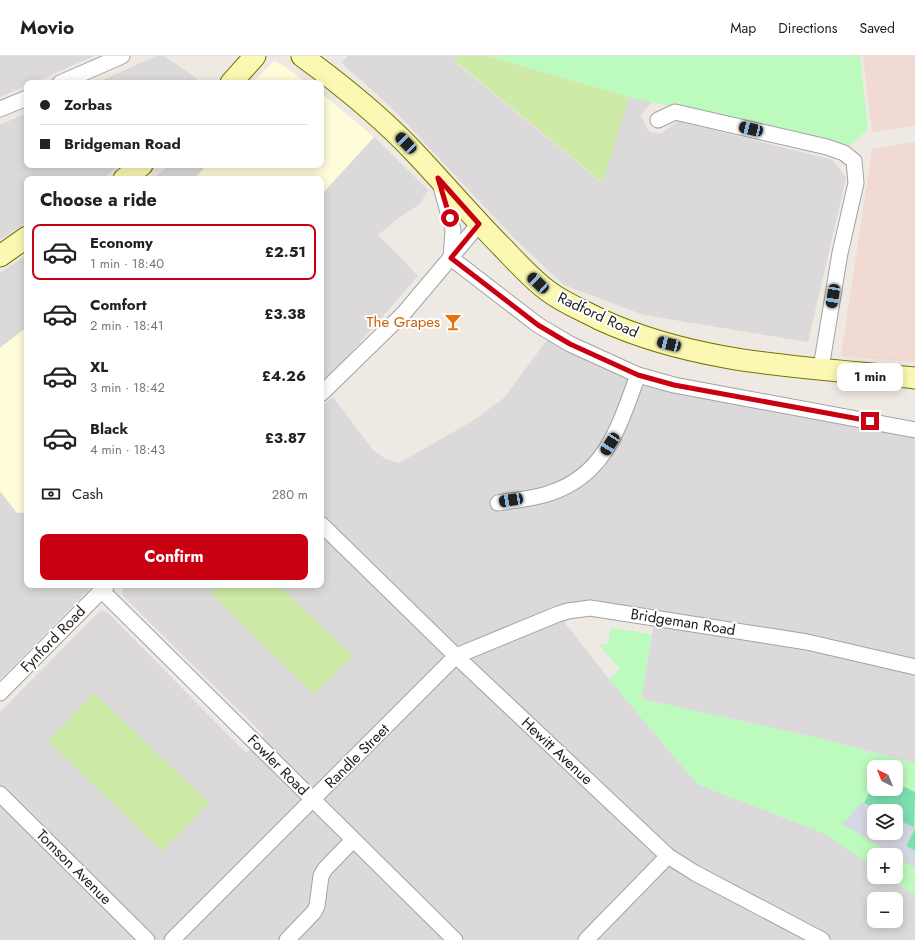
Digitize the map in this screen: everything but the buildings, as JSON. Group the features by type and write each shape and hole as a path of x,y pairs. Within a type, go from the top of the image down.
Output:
{"main road":[{"path":"234,80 255,56"},
{"name":"Radford Road","path":"302,56 352,93 385,122 479,224 547,291 570,305 612,325 654,341 713,356 778,366 821,368 915,378"},
{"path":"322,56 336,76 352,93"},
{"path":"128,176 138,168"},
{"path":"0,256 24,239"}],"street":[{"path":"67,80 122,56"},
{"path":"0,109 24,99"},
{"path":"658,120 675,112 827,147 844,153 854,161 856,182 840,253 821,368"},
{"path":"438,178 453,230 451,258"},
{"path":"324,391 398,318 479,224"},
{"path":"451,258 538,325 570,344 638,375 674,385 915,430"},
{"path":"498,503 548,494 567,487 597,464 621,423 638,375"},
{"name":"Hewitt Avenue","path":"324,527 456,656 668,856 695,873 822,940"},
{"name":"Fynford Road","path":"0,693 104,588"},
{"name":"Fowler Road","path":"104,588 313,800 455,940"},
{"name":"Bridgeman Road","path":"456,656 558,614 590,608 807,642 915,667"},
{"name":"Randle Street","path":"172,940 456,656"},
{"name":"Tomson Avenue","path":"0,794 147,940"},
{"path":"287,940 314,912 317,906 321,876 325,869 354,840"},
{"path":"586,940 668,856"}],"shaded area":[{"path":"0,56 94,56 40,80 24,80 24,86 0,97"},
{"path":"156,56 164,56 199,80 103,80"},
{"path":"348,56 458,56 454,61 602,183 629,97 652,102 641,115 647,129 651,132 662,133 678,121 833,160 846,178 808,342 644,315 564,285 515,239 391,107 346,67 342,62"},
{"path":"863,56 915,56 915,126 872,132"},
{"path":"274,61 281,64 303,80 255,80"},
{"path":"324,95 374,137 324,192 324,176 197,176 204,168 324,168"},
{"path":"24,114 24,168 116,168 106,176 24,176 24,224 0,240 0,125"},
{"path":"374,137 428,190 420,204 400,217 378,235 418,276 348,356 324,381 324,192"},
{"path":"915,142 915,362 841,356 872,149"},
{"path":"166,168 204,168 197,176 156,176"},
{"path":"24,257 24,329 0,348 0,273"},
{"path":"24,329 24,512 17,513 0,491 0,348"},
{"path":"552,333 638,375 915,430 915,763 805,735 641,699 655,618 558,614 609,679 697,784 823,833 867,862 867,884 898,884 915,895 915,940 0,940 0,712 101,610 108,613 246,753 264,735 123,596 122,591 125,588 324,588 324,405 333,397 373,450 386,459 399,463 471,422 504,398"},
{"path":"0,491 17,513 24,512 24,588 90,588 0,680"},
{"path":"860,803 867,804 867,839 841,823 848,819"},
{"path":"903,822 915,828 906,846 915,851 915,868 903,861 903,848 882,848 869,840 903,840"}],"green space":[{"path":"458,56 488,56 629,97 603,183 454,60"},
{"path":"489,56 860,56 868,130 848,146 629,97"},
{"path":"214,588 281,588 353,656 314,694 210,593"},
{"path":"611,628 652,634 641,699 805,735 915,763 915,895 898,884 903,884 903,848 867,848 867,862 823,833 697,784 609,679 620,669 599,645 608,644"},
{"path":"94,693 209,803 162,851 48,741"},
{"path":"903,786 915,792 914,828 903,822 903,804 867,804 864,803 868,796 903,796"},
{"path":"915,828 915,851 906,846"}],"place":[{"name":"The Grapes","path":"453,322"}],"route":[{"path":"450,218 438,178 479,224 451,258 538,325 570,344 638,375 674,385 870,421"}]}
